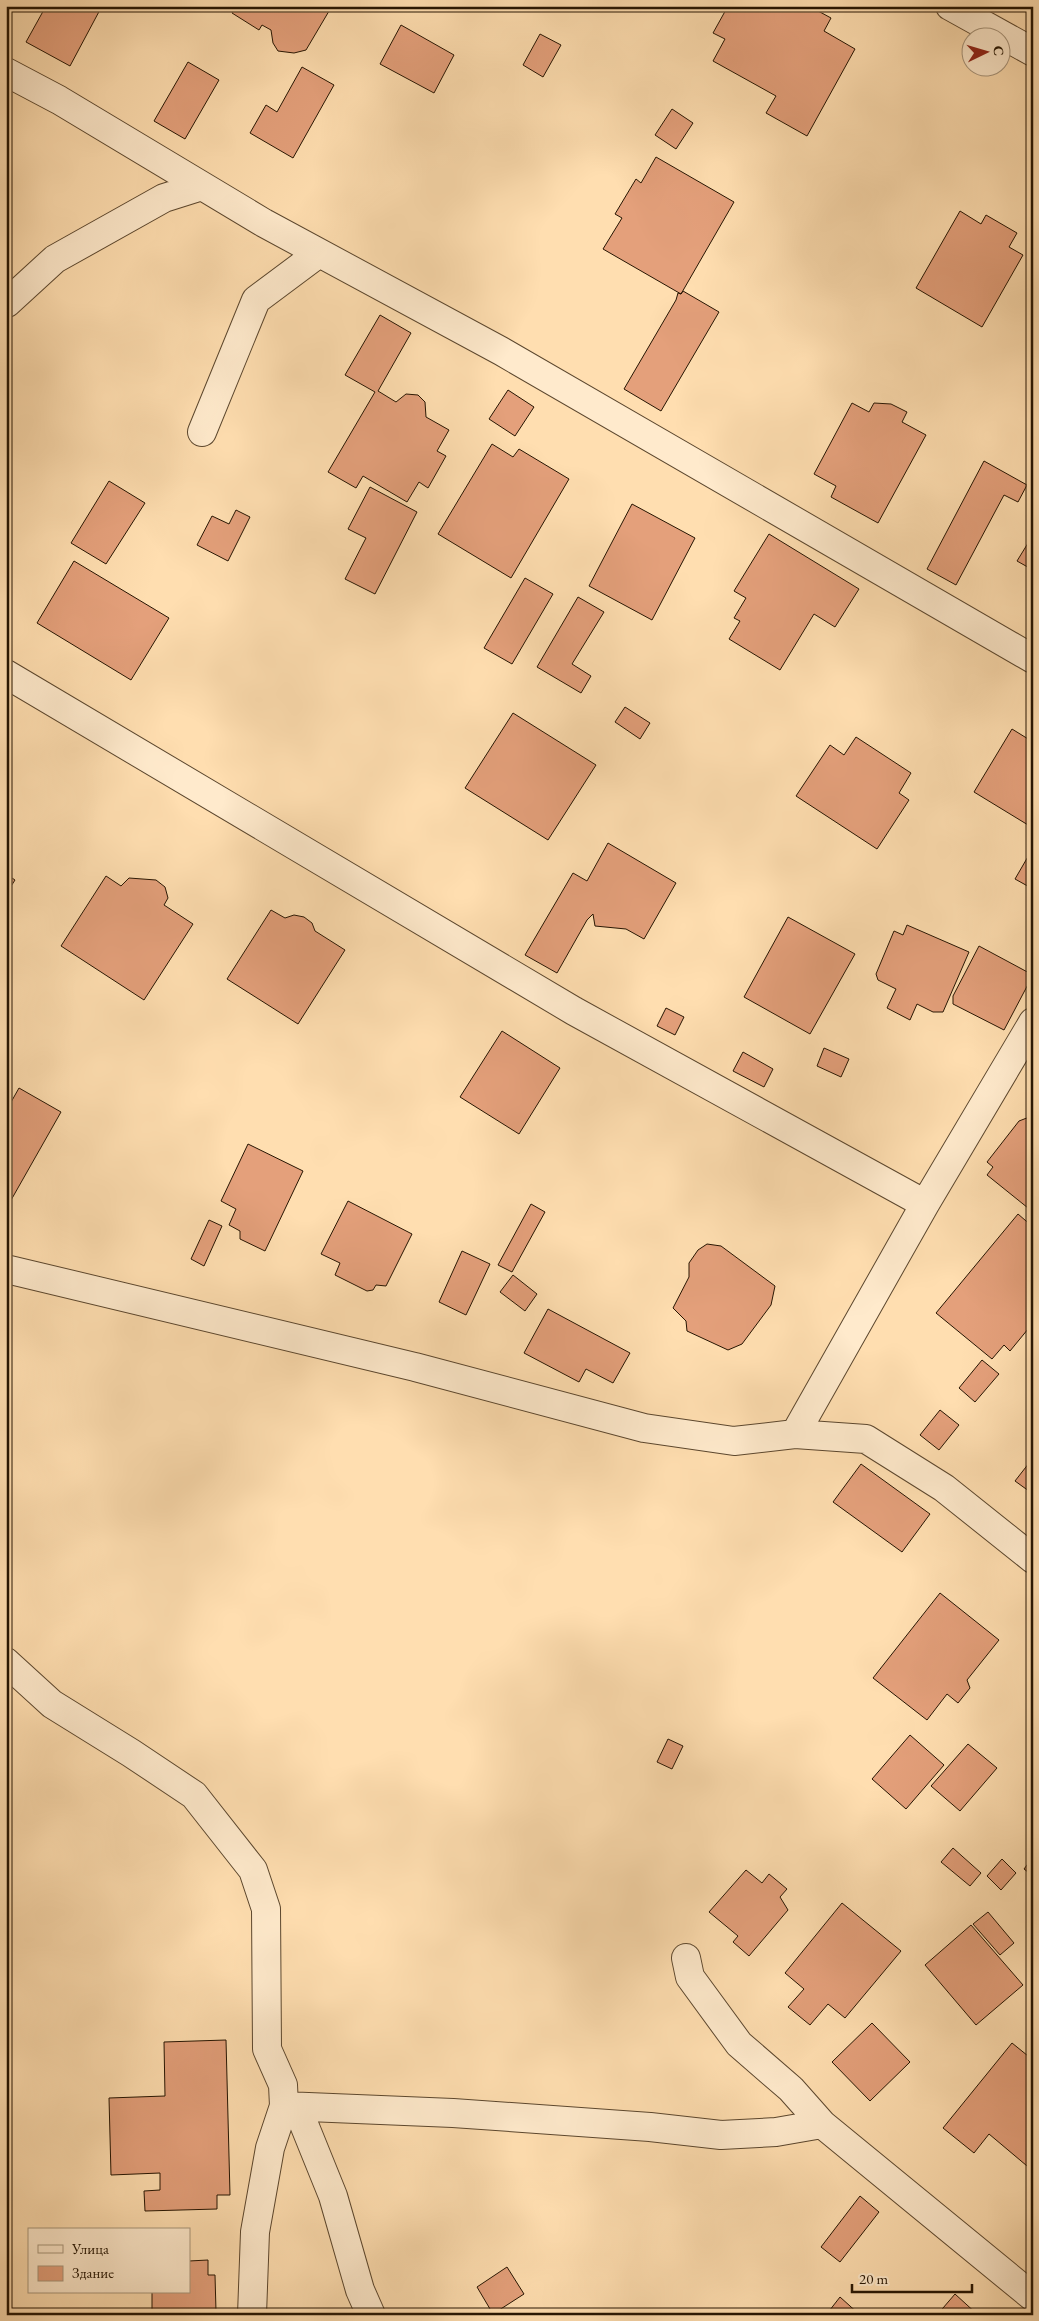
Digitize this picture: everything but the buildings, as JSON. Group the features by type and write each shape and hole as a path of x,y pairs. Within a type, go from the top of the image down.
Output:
{"street":[{"path":"950,6 1033,52"},
{"path":"6,72 60,100 202,186 319,253 501,351 1033,659"},
{"path":"7,303 55,259 63,254 164,198 202,186"},
{"path":"202,432 256,300 319,253"},
{"path":"6,674 574,1011 924,1204"},
{"path":"795,1434 924,1204 1033,1022"},
{"path":"6,1270 415,1367 644,1428 734,1441 795,1434 866,1439 944,1488 1033,1559"},
{"path":"6,1662 52,1704 194,1795 253,1870 266,1910 267,2049 290,2106 333,2196 360,2290 371,2315"},
{"path":"686,1958 690,1977 739,2044 792,2089 822,2124 1033,2297"},
{"path":"290,2106 453,2113 650,2127 721,2135 776,2132 822,2124"},
{"path":"252,2315 255,2232 270,2148 290,2106"}]}
